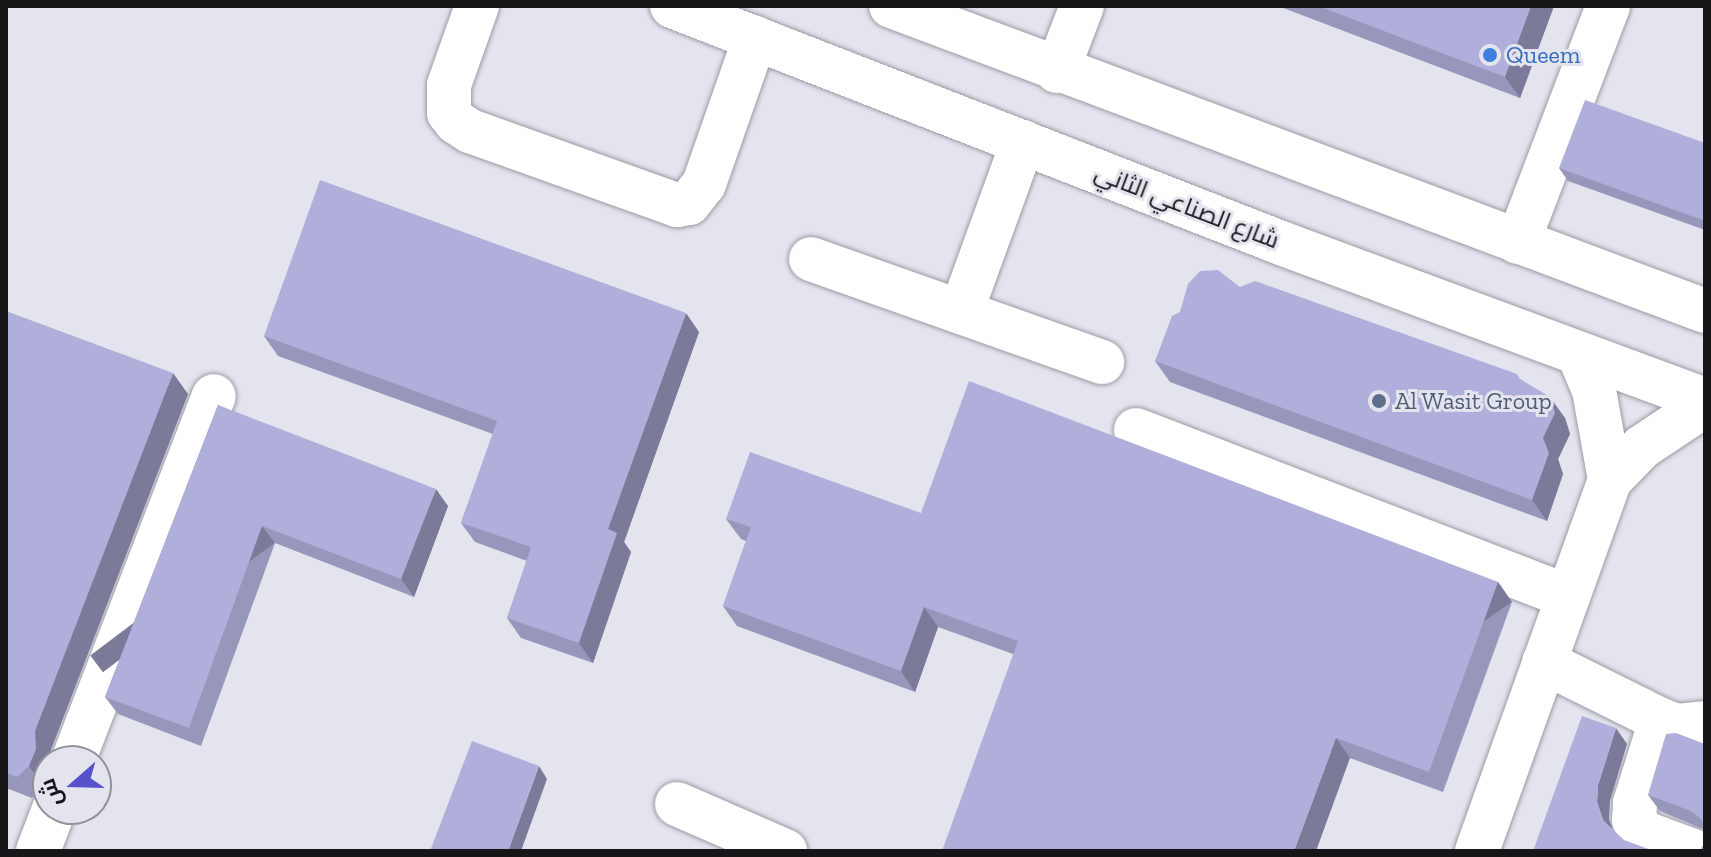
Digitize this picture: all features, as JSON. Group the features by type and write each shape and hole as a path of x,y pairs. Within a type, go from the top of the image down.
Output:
{"main road":[{"path":"477,6 449,85 449,113 456,122 470,131 677,205 689,203 704,184 755,38"},
{"name":"شارع الصناعي الثاني","path":"672,6 1705,402"},
{"path":"891,6 1057,71 1704,309"},
{"path":"1057,71 1082,6"},
{"path":"1518,242 1608,6"},
{"path":"961,312 1023,142"},
{"path":"811,259 1102,362"},
{"path":"1579,355 1594,390 1610,480"},
{"path":"79,745 214,396"},
{"path":"1477,851 1610,480 1642,447 1705,402"},
{"path":"1136,430 1568,597"},
{"path":"1544,662 1661,720 1677,726 1705,723"},
{"path":"1661,720 1635,803 1634,820 1645,833 1693,851"},
{"path":"677,804 785,851"},
{"path":"38,851 48,825"}],"building":[{"path":"1318,6 1531,6 1505,77"},
{"path":"1585,100 1705,143 1705,221 1559,168"},
{"path":"320,180 686,313 608,529 617,533 579,643 507,618 531,547 461,523 497,421 264,336"},
{"name":"Al Wasit Group","path":"1218,270 1240,287 1255,281 1517,374 1550,397 1555,413 1543,438 1549,453 1532,500 1155,361 1172,316 1180,312 1188,284 1200,271"},
{"path":"6,311 173,373 35,731 36,745 32,745 29,766 17,777 6,773"},
{"path":"969,381 1498,582 1429,772 1336,738 1294,851 942,851 1018,641 924,607 901,671 723,606 751,527 726,519 750,452 921,513"},
{"path":"218,405 436,489 401,579 262,526 189,728 105,697"},
{"path":"1582,716 1616,728 1598,785 1597,802 1603,820 1624,840 1654,851 1533,851"},
{"path":"1676,733 1705,744 1705,828 1701,819 1691,811 1648,795 1666,734"},
{"path":"472,741 539,766 508,851 430,851"}],"place":[{"name":"Queem","path":"1490,55"},
{"name":"Al Wasit Group","path":"1379,401"}]}
